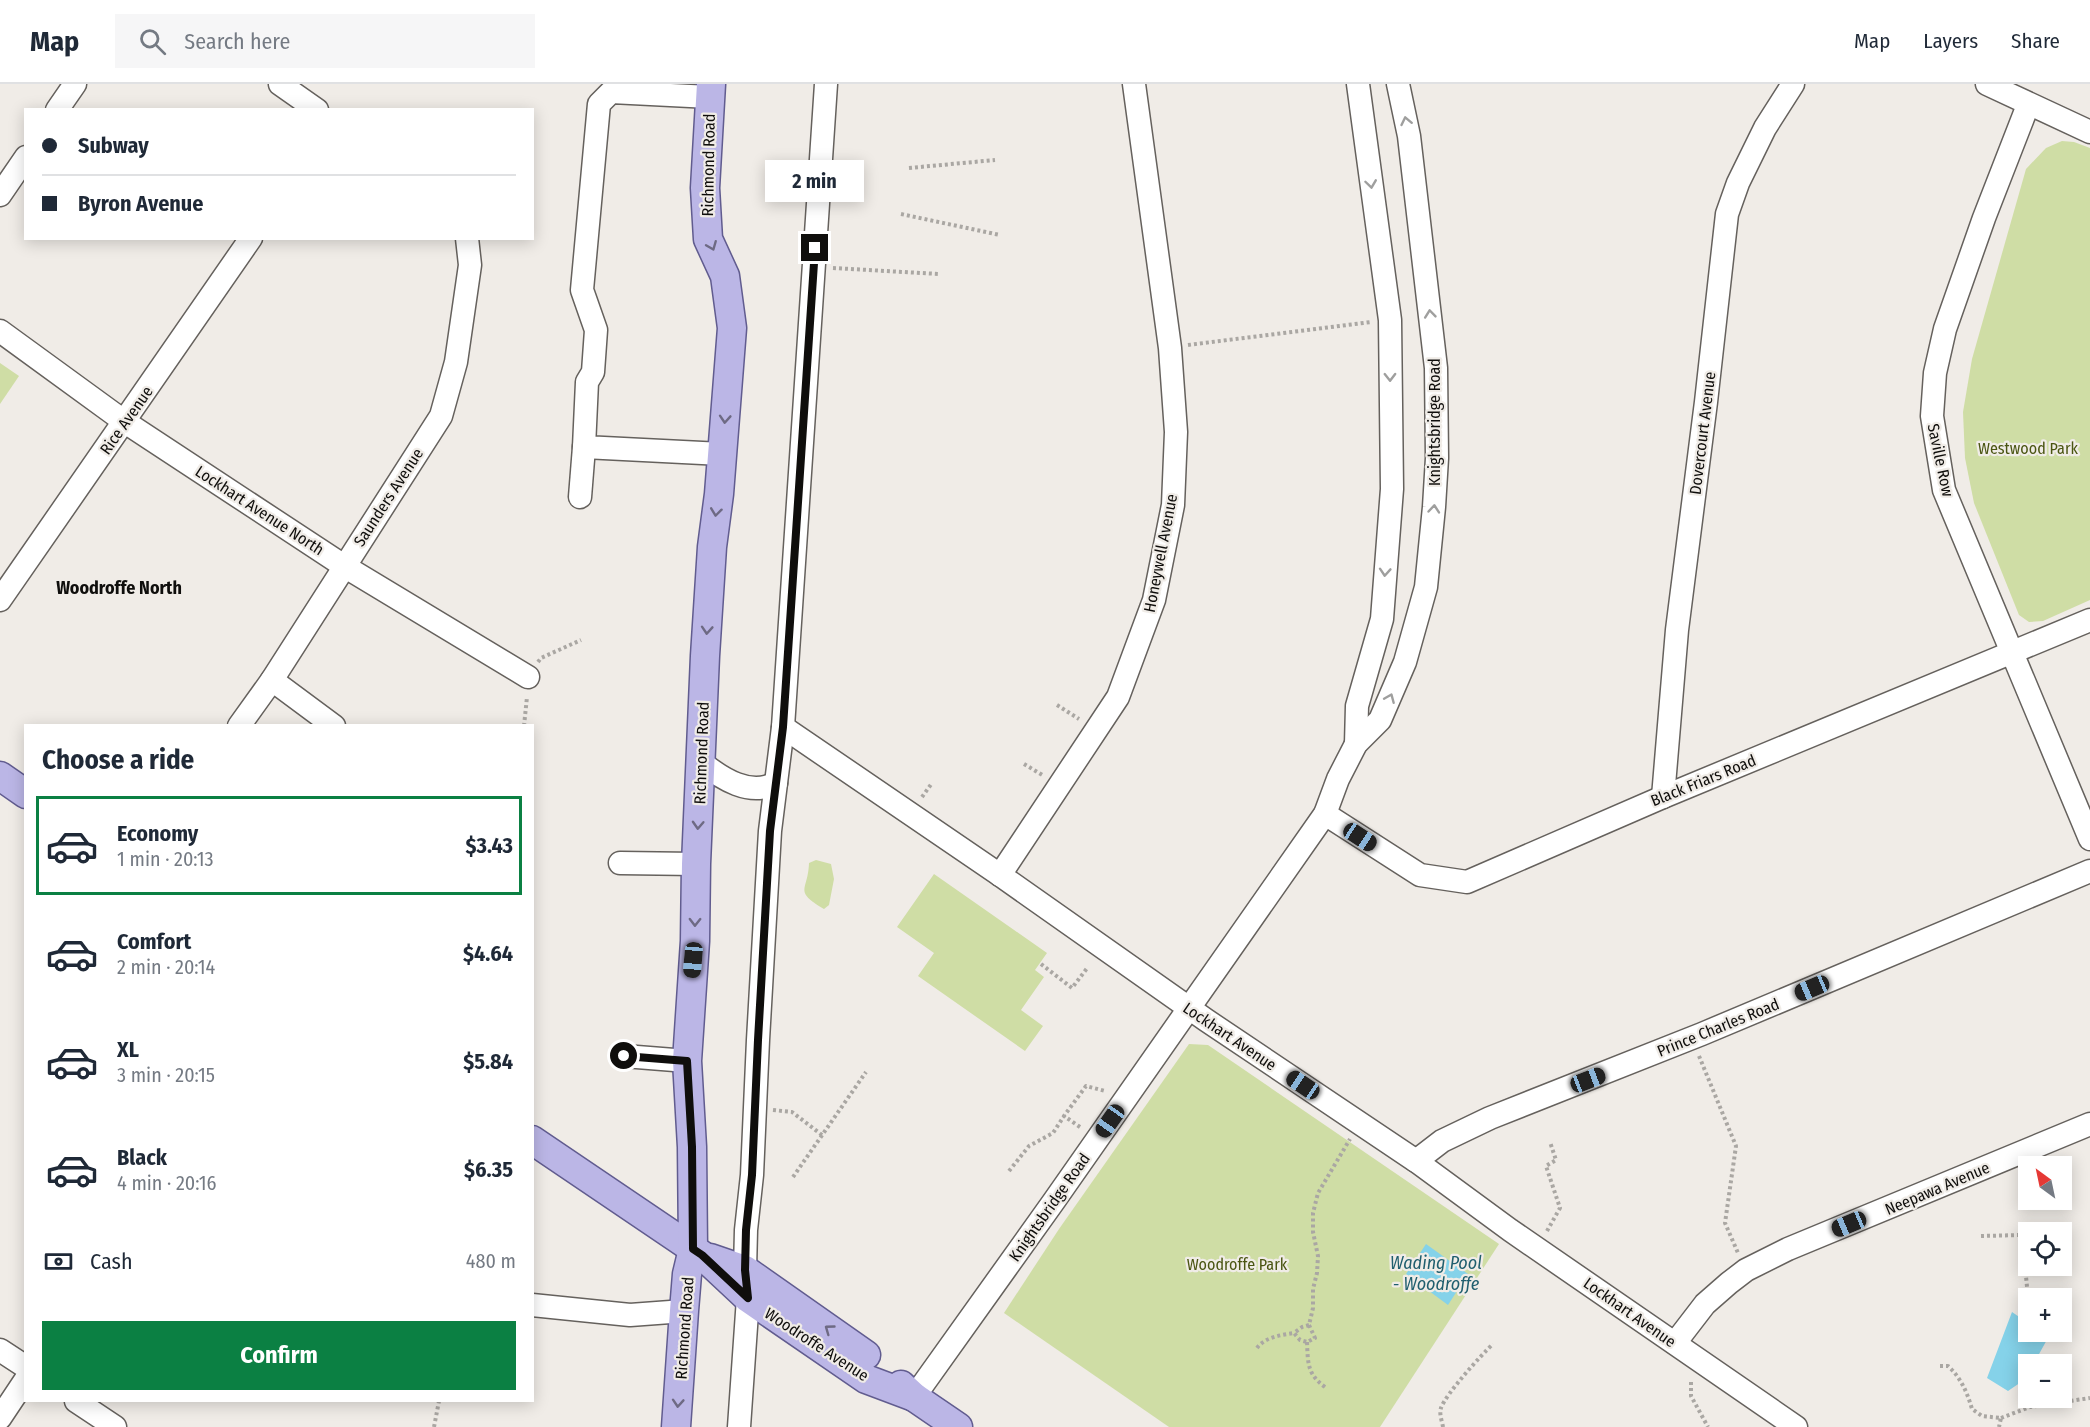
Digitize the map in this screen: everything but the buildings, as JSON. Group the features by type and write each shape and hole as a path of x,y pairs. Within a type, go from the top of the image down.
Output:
{"main road":[{"name":"Richmond Road","path":"676,1427 687,1274 698,1252 687,1061 695,941 696,864 710,571 732,328 725,276 708,239 705,188 711,90"},
{"path":"0,777 24,793"},
{"name":"Woodroffe Avenue","path":"534,1141 698,1252 743,1286 876,1363 914,1397 958,1427"}],"street":[{"path":"58,108 75,84"},
{"path":"280,84 314,108"},
{"path":"739,1427 743,1286 752,1175 770,842 783,727 826,84"},
{"name":"Honeywell Avenue","path":"1000,875 1118,697 1154,600 1173,505 1176,432 1170,348 1134,84"},
{"name":"Knightsbridge Road","path":"1356,744 1357,706 1382,619 1392,489 1390,320 1358,84"},
{"name":"Knightsbridge Road","path":"914,1397 1325,814 1338,779 1356,744 1380,720 1406,662 1425,587 1434,507 1437,458 1436,368 1409,136 1398,84"},
{"name":"Dovercourt Avenue","path":"1663,797 1677,630 1707,402 1727,214 1738,183 1765,128 1793,84"},
{"path":"1988,84 2028,105 2090,132"},
{"path":"580,497 587,382 593,372 596,330 582,290 599,104 611,92 711,90"},
{"name":"Saville Row","path":"2028,105 1984,218 1945,329 1935,373 1932,416 1944,490 2090,839"},
{"path":"0,195 24,160"},
{"name":"Rice Avenue","path":"0,600 250,240"},
{"name":"Saunders Avenue","path":"240,724 272,680 441,416 456,363 470,265 467,240"},
{"name":"Lockhart Avenue North","path":"0,331 125,422 344,566 528,677"},
{"path":"584,447 722,454"},
{"name":"Black Friars Road","path":"1325,814 1420,876 1467,882 1663,797 2090,620"},
{"path":"272,680 331,724"},
{"name":"Lockhart Avenue","path":"783,727 1000,875 1189,1008 1416,1161 1537,1248 1796,1427"},
{"path":"701,762 717,775 748,788 769,787 776,783"},
{"path":"620,863 696,864"},
{"name":"Prince Charles Road","path":"1416,1161 1442,1141 1490,1118 1691,1039 2090,871"},
{"path":"624,1056 687,1061"},
{"name":"Neepawa Avenue","path":"1675,1343 1705,1304 1746,1270 1788,1250 2090,1124"},
{"path":"534,1305 630,1315 684,1311"},
{"path":"0,1350 24,1366"},
{"path":"0,1418 24,1383"},
{"path":"78,1402 115,1427"}],"path":[{"path":"909,168 995,160"},
{"path":"901,214 1000,235"},
{"path":"814,268 939,274"},
{"path":"1170,348 1390,320"},
{"path":"524,724 528,677 541,657 581,640"},
{"path":"1057,705 1098,729"},
{"path":"1041,964 1072,988 1088,967"},
{"path":"1691,1039 1736,1146 1725,1223 1746,1270"},
{"path":"793,1176 866,1072"},
{"path":"1009,1171 1029,1146 1053,1133 1086,1086 1105,1091"},
{"path":"755,1108 792,1112 822,1135"},
{"path":"1064,1116 1080,1127"},
{"path":"1537,1248 1560,1208 1546,1166 1556,1160 1550,1142"},
{"path":"1294,1333 1300,1340 1307,1342 1315,1338 1310,1325 1318,1256 1313,1232 1313,1213 1318,1193 1346,1145"},
{"path":"1981,1236 2022,1235 2027,1288"},
{"path":"1257,1348 1261,1342 1294,1333 1310,1325"},
{"path":"1307,1342 1311,1374 1326,1387"},
{"path":"1443,1427 1440,1416 1441,1407 1464,1375 1493,1344"},
{"path":"1940,1366 1948,1366 1956,1373 1968,1394 1972,1410 1983,1416 2001,1418 2030,1407 2090,1398"},
{"path":"1692,1382 1691,1396 1708,1427"},
{"path":"434,1427 439,1402"},
{"path":"1999,1427 2001,1418"}],"green space":[{"name":"Westwood Park","path":"2062,141 2074,142 2090,148 2090,600 2043,621 2029,622 2019,615 1974,503 1965,458 1963,412 1972,359 2026,169 2046,148"},
{"path":"0,363 19,376 0,404"},
{"path":"816,860 831,864 834,879 829,905 824,909 808,898 804,890 809,863"},
{"path":"934,874 1047,953 1035,970 1044,977 1021,1010 1043,1026 1025,1051 918,976 934,953 897,927"},
{"name":"Woodroffe Park","path":"1189,1044 1208,1045 1499,1244 1380,1427 1169,1427 1004,1313 1059,1229"}],"water":[{"name":"Wading Pool - Woodroffe","path":"1426,1244 1468,1274 1448,1305 1406,1274"},
{"path":"2012,1312 2018,1316 2018,1342 2046,1342 2039,1354 2018,1354 2018,1384 2008,1391 1987,1378"}],"district":[{"name":"Woodroffe North","path":"119,588"}],"route":[{"path":"624,1056 687,1061 692,1147 693,1249 748,1298 745,1270 746,1230 752,1175 770,831 783,727 815,248"}]}
